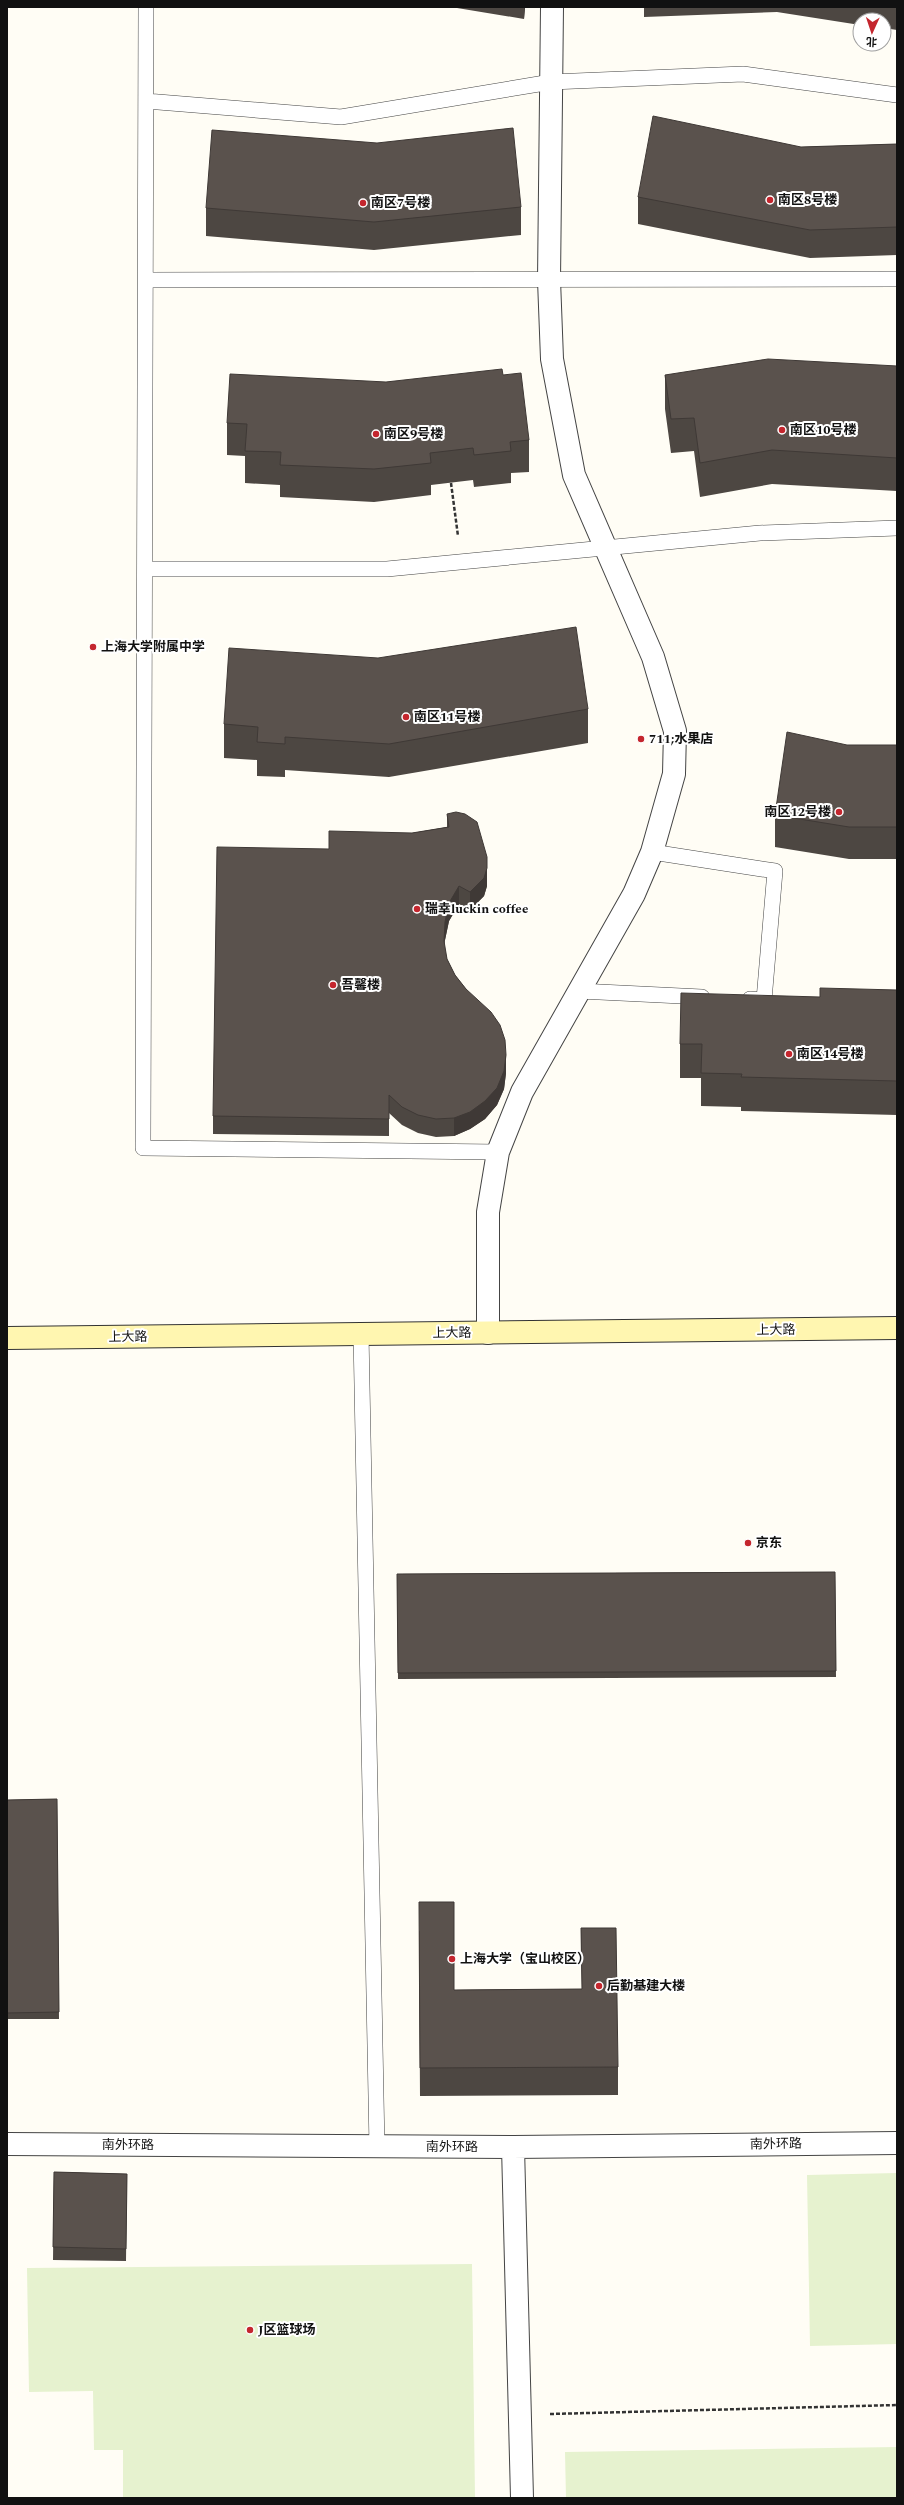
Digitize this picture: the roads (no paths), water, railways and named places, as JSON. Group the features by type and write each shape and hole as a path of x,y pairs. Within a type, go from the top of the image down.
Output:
{"street":[{"path":"488,1333 488,1212 498,1152 522,1092 634,894 652,852 674,774 675,731 653,657 574,475 552,359 549,280 552,7"},
{"name":"上大路","path":"7,1338 897,1328"},
{"name":"南外环路","path":"7,2144 513,2147 897,2143"},
{"path":"513,2147 522,2498"}],"lane":[{"path":"146,7 143,1148 498,1152"},
{"path":"146,101 341,117 551,82 743,74 897,95"},
{"path":"146,280 897,279"},
{"path":"145,569 388,569 760,533 897,528"},
{"path":"652,852 775,871 764,1000 733,998"},
{"path":"579,991 718,998"},
{"path":"361,1334 377,2147"}],"place":[{"name":"南区8号楼","path":"770,200"},
{"name":"南区7号楼","path":"363,203"},
{"name":"南区10号楼","path":"782,430"},
{"name":"南区9号楼","path":"376,434"},
{"name":"上海大学附属中学","path":"93,647"},
{"name":"南区11号楼","path":"406,717"},
{"name":"711;水果店","path":"641,739"},
{"name":"南区12号楼","path":"839,812"},
{"name":"瑞幸luckin coffee","path":"417,909"},
{"name":"吾馨楼","path":"333,985"},
{"name":"南区14号楼","path":"789,1054"},
{"name":"京东","path":"748,1543"},
{"name":"上海大学（宝山校区）","path":"452,1959"},
{"name":"后勤基建大楼","path":"599,1986"},
{"name":"J区篮球场","path":"250,2330"}]}
